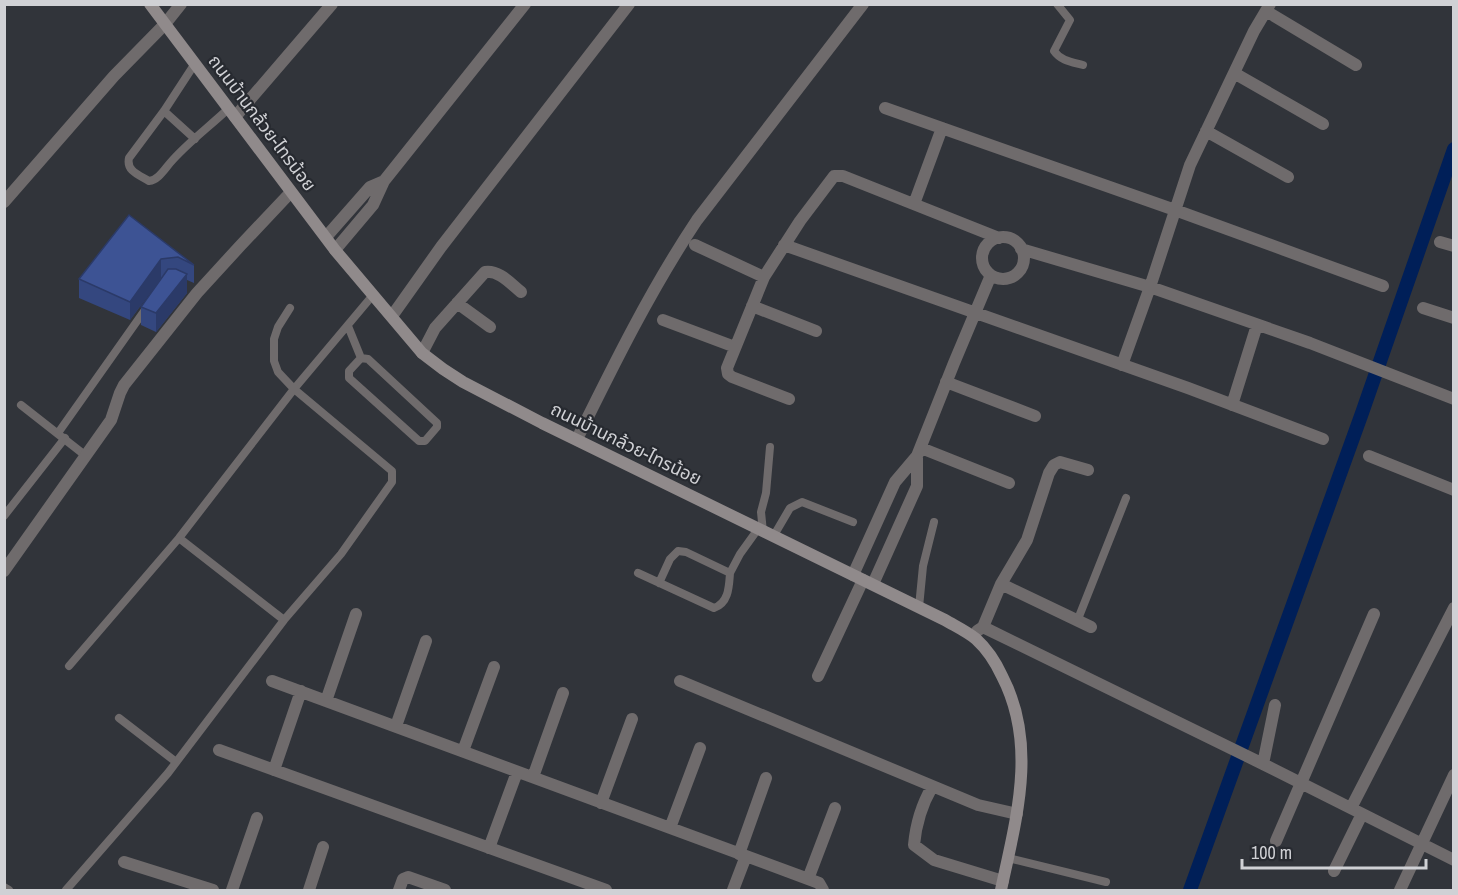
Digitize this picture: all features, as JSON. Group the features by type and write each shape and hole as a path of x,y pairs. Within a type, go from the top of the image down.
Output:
{"street":[{"name":"ถนนบ้านกล้วย-ไทรน้อย","path":"150,4 335,250 423,353 464,382 542,423 919,607 970,635 987,650 998,668 1016,709 1023,760 1017,814 1002,886"},
{"path":"4,202 114,76 165,24 181,4"},
{"path":"231,113 332,4"},
{"path":"335,250 373,205 384,181 525,4"},
{"path":"392,316 441,247 629,4"},
{"path":"577,439 647,304 697,220 863,4"},
{"path":"1122,365 1190,165 1268,8 1356,65"},
{"path":"1234,73 1323,124"},
{"path":"885,108 1383,286"},
{"path":"914,204 942,128"},
{"path":"1206,131 1288,177"},
{"path":"789,399 729,375 727,368 764,277 834,176 843,176 999,238 1010,238 1022,249 1024,265 1018,274 1008,279 991,275 983,263 983,252 989,243 999,238"},
{"path":"326,237 370,187 384,181"},
{"path":"4,571 111,420 124,385 195,291 291,192"},
{"path":"1440,242 1454,246"},
{"path":"694,245 764,277"},
{"path":"784,245 1323,439"},
{"path":"1022,249 1150,287 1453,398"},
{"path":"423,353 435,328 485,272 492,271 499,274 521,292"},
{"path":"863,580 895,482 919,452 991,275"},
{"path":"457,303 489,327"},
{"path":"752,306 816,331"},
{"path":"1423,308 1454,318"},
{"path":"663,320 735,347"},
{"path":"1232,405 1257,325"},
{"path":"946,382 1035,416"},
{"path":"919,452 1009,483"},
{"path":"818,675 863,580 917,486 919,452"},
{"path":"1369,456 1454,490"},
{"path":"970,635 982,627 1001,584 1027,540 1049,473 1054,465 1060,462 1088,470"},
{"path":"1001,584 1091,627"},
{"path":"1334,871 1357,811 1454,608"},
{"path":"326,701 356,614"},
{"path":"1276,841 1374,614"},
{"path":"982,627 1454,860"},
{"path":"396,726 426,641"},
{"path":"463,752 494,667"},
{"path":"272,681 819,883 823,891"},
{"path":"680,681 978,806 1017,814"},
{"path":"274,770 301,692"},
{"path":"533,777 563,693"},
{"path":"1263,764 1275,705"},
{"path":"601,803 632,719"},
{"path":"670,828 700,748"},
{"path":"219,750 606,891"},
{"path":"489,848 518,772"},
{"path":"1400,891 1454,775"},
{"path":"733,891 766,778"},
{"path":"932,787 922,805 916,825 914,845 934,860 1002,886"},
{"path":"808,879 835,808"},
{"path":"232,891 256,818"},
{"path":"309,891 323,848"},
{"path":"124,862 213,891"},
{"path":"399,891 403,879 408,877 445,891"}],"lane":[{"path":"1057,4 1070,20 1054,51 1069,62 1083,65"},
{"path":"194,65 129,158 128,165 133,172 149,181 154,180 181,150 231,113"},
{"path":"164,111 195,139"},
{"path":"69,666 179,538 294,388 373,295"},
{"path":"4,516 62,435 151,302"},
{"path":"66,891 176,762 284,620 341,554 393,482 392,471 278,372 273,350 278,327 290,308"},
{"path":"348,326 361,358"},
{"path":"361,358 368,359 437,423 437,427 426,441 419,441 349,378 349,371 361,358"},
{"path":"21,405 86,456"},
{"path":"765,533 761,512 766,493 770,447"},
{"path":"1078,620 1126,498"},
{"path":"638,573 714,608 723,604 726,598 730,573 740,554 790,508 802,502 853,522"},
{"path":"919,607 923,566 934,522"},
{"path":"179,538 284,620"},
{"path":"660,583 670,559 678,551 686,552 730,573"},
{"path":"119,718 176,762"},
{"path":"1008,858 1106,882"},
{"path":"4,887 9,891"}],"building":[{"path":"129,215 194,265 178,257 161,259 130,302 79,279"},
{"path":"168,269 176,269 187,274 156,313 141,307"}],"waterway":[{"path":"1190,890 1362,413 1454,149"}]}
